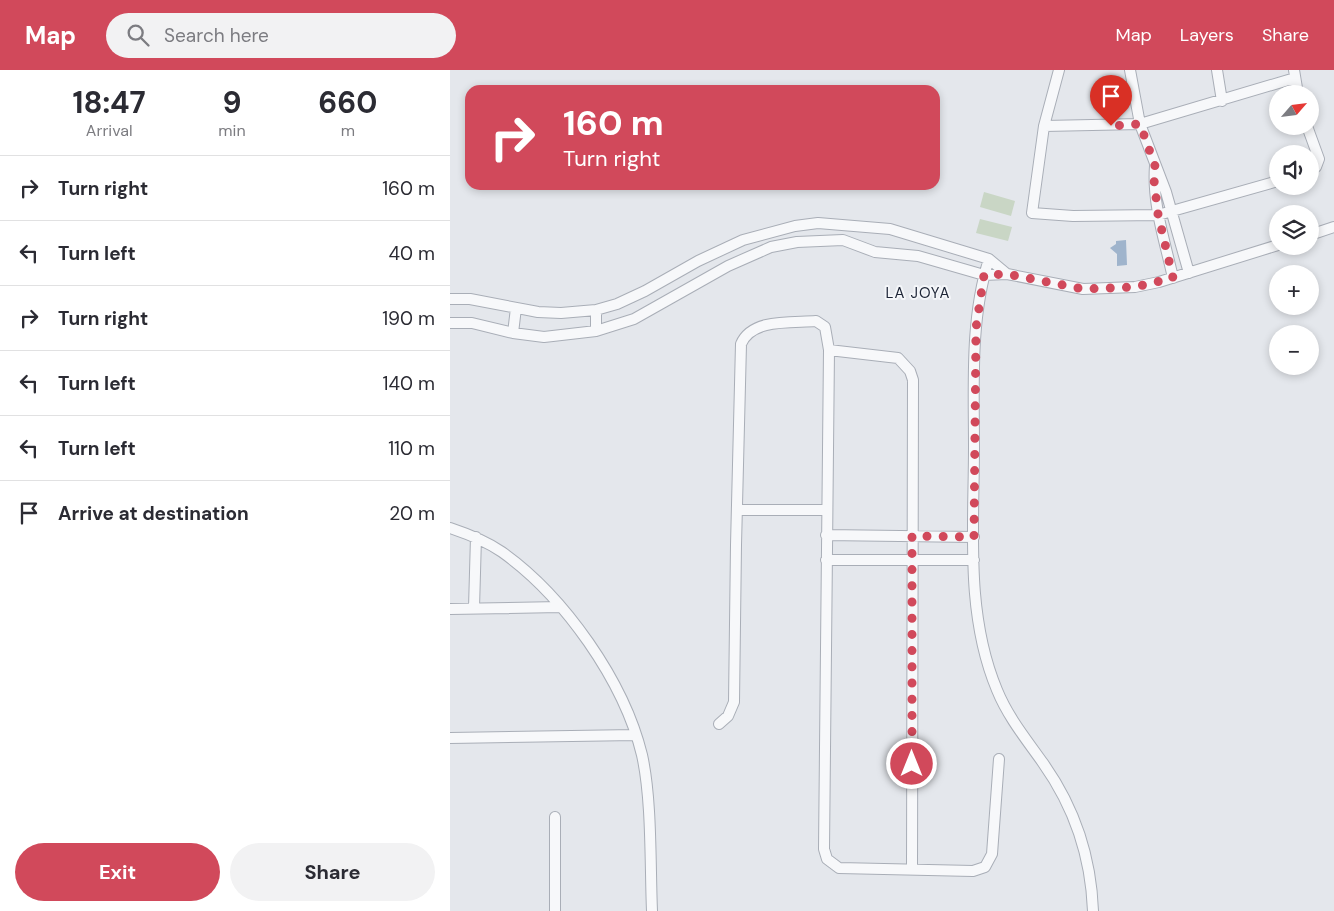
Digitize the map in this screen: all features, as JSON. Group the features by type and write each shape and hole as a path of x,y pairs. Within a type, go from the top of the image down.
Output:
{"street":[{"path":"1059,70 1044,126 1032,214 1073,216 1158,214 1172,212 1269,184"},
{"path":"1130,70 1140,124 1155,166 1161,177 1189,273"},
{"path":"1216,70 1222,101"},
{"path":"1044,126 1140,124 1222,101 1294,74"},
{"path":"1155,166 1154,180 1158,214 1173,278"},
{"path":"450,299 470,299 516,308 561,313 596,310 617,304 716,252 744,240 795,226 818,223 890,229 989,259 1007,274"},
{"path":"1319,232 1334,228"},
{"path":"1165,240 1179,237"},
{"path":"450,323 472,323 512,333 544,337 596,331 634,319 728,266 771,247 797,242 843,240 875,252 918,256 984,275 1007,274 1083,289 1135,287 1173,278 1269,248"},
{"path":"989,259 984,275 976,328 974,560 979,631 986,661 1007,711 1061,792 1077,822 1088,858 1093,911"},
{"path":"512,333 516,308"},
{"path":"596,310 596,331"},
{"path":"719,724 728,716 734,702 740,364 744,338 748,333 764,326 816,321 825,327 829,350 824,849 827,859 838,868 980,870 990,862 992,854 999,758"},
{"path":"829,350 898,358 910,372 913,380 912,870"},
{"path":"737,510 826,510"},
{"path":"450,528 476,537 522,567 560,607 604,668 621,700 642,756 646,786 652,911"},
{"path":"826,535 974,537"},
{"path":"474,608 476,537"},
{"path":"826,560 974,560"},
{"path":"450,609 560,607"},
{"path":"450,738 635,735"},
{"path":"555,817 555,911"}],"green space":[{"path":"984,192 1015,201 1011,216 980,207"},
{"path":"980,219 1012,227 1008,241 976,233"}],"water":[{"path":"1126,240 1127,265 1117,266 1117,254 1110,248 1116,244 1116,241"}],"district":[{"name":"LA JOYA","path":"918,293"}],"route":[{"path":"912,764 912,536 974,537 976,328 984,275 1007,274 1083,289 1135,287 1173,278 1155,196 1155,166 1140,124 1111,126"}]}
